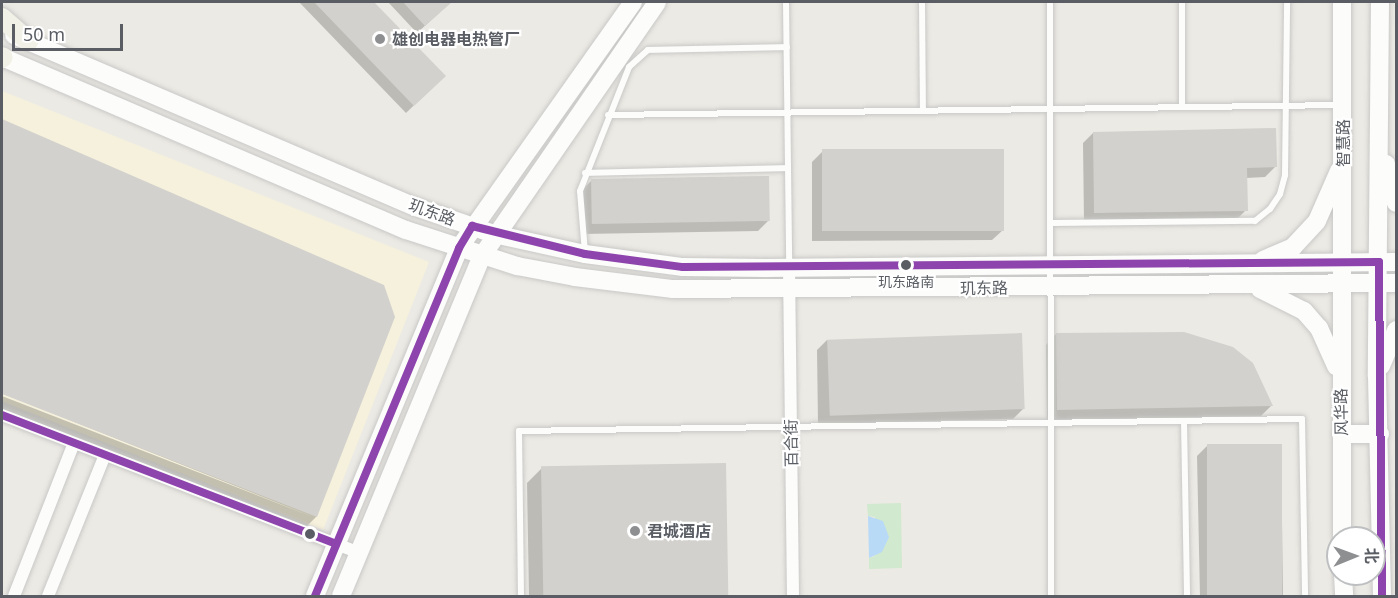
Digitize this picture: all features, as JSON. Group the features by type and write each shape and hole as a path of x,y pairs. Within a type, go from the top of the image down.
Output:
{"main road":[{"path":"315,597 459,248 472,226 633,2"},
{"path":"341,597 482,256 494,234 657,2"},
{"name":"智慧路","path":"1341,285 1342,2"},
{"path":"1380,2 1380,145 1388,262 1377,376 1382,597"},
{"path":"2,18 28,41"},
{"name":"玑东路","path":"2,30 347,180 494,234 585,254 683,267 1241,265 1388,262"},
{"name":"玑东路","path":"2,57 337,203 459,248 482,256 627,285 789,290 1387,283"},
{"path":"1380,145 1396,203"},
{"path":"1241,265 1278,256 1300,240 1317,221 1343,161"},
{"path":"1251,285 1286,299 1304,312 1328,346 1340,379"},
{"name":"风华路","path":"1341,285 1342,526"},
{"path":"1377,376 1396,330"},
{"path":"1341,434 1380,434"}],"street":[{"name":"百合街","path":"789,268 793,597"},
{"path":"2,415 359,553"},
{"path":"14,597 74,443"},
{"path":"48,597 105,455"}],"lane":[{"path":"786,2 789,268"},
{"path":"922,2 923,111"},
{"path":"1050,2 1051,597"},
{"path":"1182,2 1182,107"},
{"path":"1051,223 1255,220 1280,194 1285,175 1287,2"},
{"path":"585,254 580,191 585,172 630,67 648,50 786,47"},
{"path":"608,115 1342,105"},
{"path":"585,172 788,168"},
{"path":"521,597 519,431 1302,419 1305,597"},
{"path":"1184,421 1187,597"}],"shaded area":[{"path":"2,91 429,262 323,530 2,401"}],"green space":[{"path":"901,503 902,568 869,569 869,558 875,556 875,517 868,516 867,504"}],"water":[{"path":"868,516 883,521 889,537 882,552 869,558"}],"building":[{"name":"雄创电器电热管厂","path":"314,2 374,2 446,76 414,106"},
{"path":"403,2 452,2 425,26"},
{"path":"2,119 384,285 395,317 317,517 2,394"},
{"path":"1276,128 1277,167 1247,168 1248,211 1094,213 1093,132"},
{"path":"822,149 1004,149 1004,231 822,231"},
{"path":"769,176 770,221 592,224 591,179"},
{"path":"1184,332 1233,347 1253,363 1273,406 1057,410 1056,333"},
{"path":"1022,333 1025,409 830,416 827,340"},
{"path":"1207,444 1282,444 1282,596 1207,596"},
{"name":"君城酒店","path":"726,463 728,596 543,596 541,466"}],"transit line":[{"path":"315,596 459,248 472,226 585,254 683,267 1379,262 1382,596"},
{"path":"2,415 336,544"}],"place":[{"name":"雄创电器电热管厂","path":"380,39"},
{"name":"玑东路南","path":"906,265"},
{"name":"君城酒店","path":"635,531"}]}
